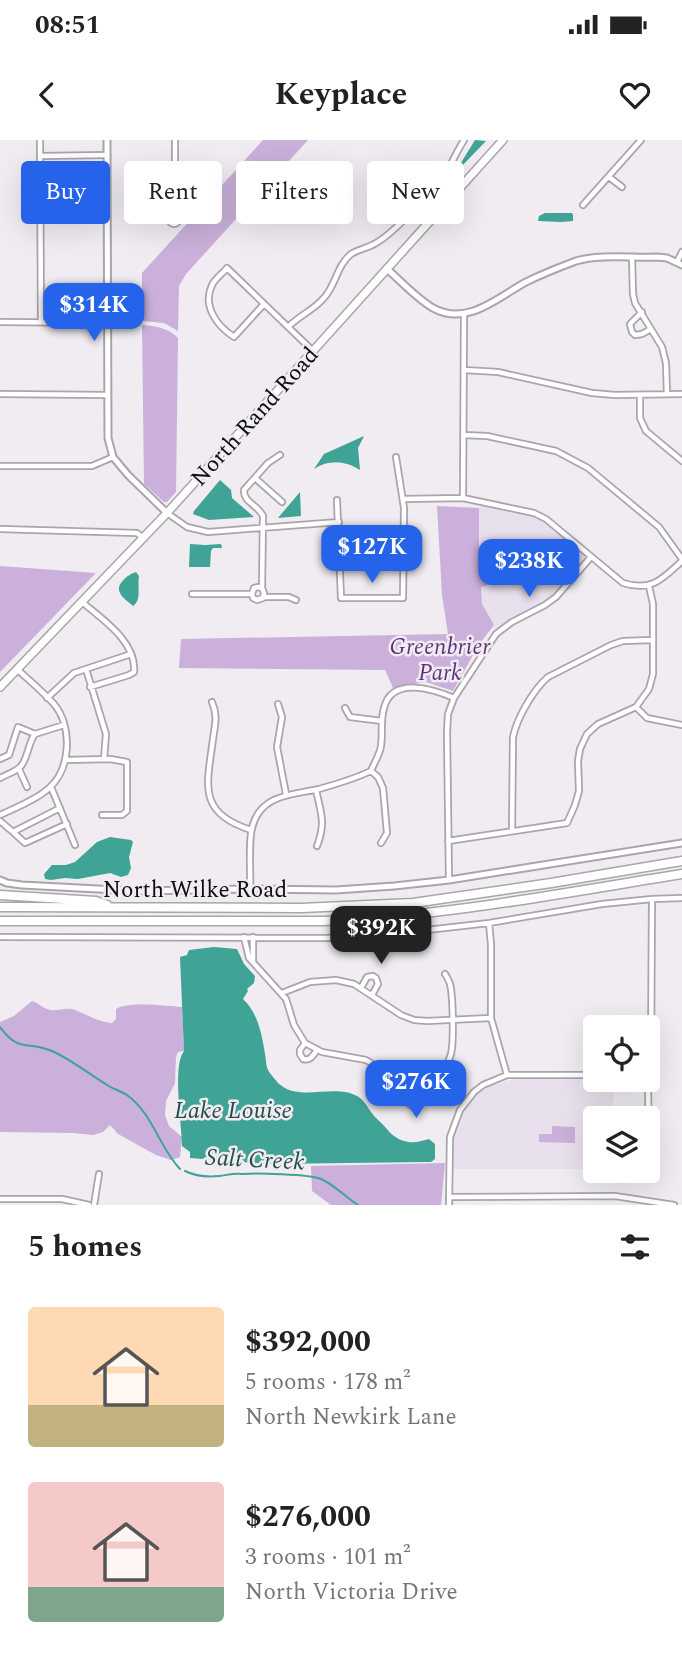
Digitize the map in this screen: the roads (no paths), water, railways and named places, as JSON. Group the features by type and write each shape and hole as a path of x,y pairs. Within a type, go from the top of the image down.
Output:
{"highway":[{"path":"0,906 301,908 413,903 682,861"},
{"path":"0,922 374,919 503,903 682,874"},
{"path":"0,895 96,901 117,907"}],"main road":[{"name":"North Rand Road","path":"0,687 167,513 500,141"}],"street":[{"path":"40,140 41,322"},
{"path":"107,140 107,394 108,438 113,457 167,513 187,527 208,532 339,522"},
{"path":"174,140 174,161"},
{"path":"288,327 322,300 331,288 340,267 351,255 375,244 405,218 440,179 464,140"},
{"path":"583,205 641,140"},
{"path":"41,156 107,155"},
{"path":"608,177 622,187"},
{"path":"387,269 435,309 464,314 482,309 531,279 578,261 593,258 657,257 680,263 682,252"},
{"path":"632,258 632,294 662,347 667,394"},
{"path":"264,304 234,337 210,310 212,285 227,268 314,351"},
{"path":"642,312 630,324 632,332 635,335 642,334 651,329"},
{"path":"463,498 464,314"},
{"path":"0,323 107,323"},
{"path":"464,370 498,372 592,393 682,394"},
{"path":"0,394 107,394"},
{"path":"640,395 640,418 646,431 682,461"},
{"path":"403,499 463,498 534,513 546,519 623,583 636,587 649,586 664,578 682,560 659,527 588,468 556,451 487,436 463,435"},
{"path":"263,597 263,516 243,494 268,463 280,454"},
{"path":"0,466 92,466 113,457"},
{"path":"337,500 341,598 403,598 403,499 396,457"},
{"path":"255,478 282,502"},
{"path":"0,529 137,533 143,538"},
{"path":"449,880 447,732 448,714 454,698 496,634 556,597 592,557"},
{"path":"448,841 567,822 579,791 578,761 587,734 598,724 636,707 649,689 653,674 653,604 649,586"},
{"path":"262,588 256,587 252,590 253,598 257,600 263,597 289,597 296,600"},
{"path":"192,594 252,594"},
{"path":"82,602 126,643 135,667 132,673 90,687"},
{"path":"512,831 513,737 515,727 540,684 548,677 611,645 623,641 652,640"},
{"path":"47,698 69,677 86,668 131,654"},
{"path":"86,668 106,734 104,759"},
{"path":"0,816 46,792 57,780 65,760 64,725 56,706 18,670"},
{"path":"250,889 251,830 263,808 286,794 316,790 371,771 381,747 384,706 389,696 397,691 420,688 435,690 454,698"},
{"path":"212,702 217,714 207,779 209,796 221,816 234,825 251,830"},
{"path":"278,704 282,717 277,747 286,794"},
{"path":"636,707 646,718 682,725"},
{"path":"345,708 350,717 382,721"},
{"path":"0,778 19,769 35,734 64,725"},
{"path":"0,759 9,755 18,727 35,734"},
{"path":"65,760 104,759 127,762 127,811 122,815 102,815"},
{"path":"19,769 27,787"},
{"path":"371,771 378,777 383,789 387,833 381,842"},
{"path":"51,786 75,845"},
{"path":"316,790 323,831 317,846"},
{"path":"13,832 60,808"},
{"path":"0,821 25,843 66,824"},
{"name":"North Wilke Road","path":"0,880 22,885 136,891 336,890 449,880 682,843"},
{"name":"North Wilke Road","path":"0,937 328,938 489,923 602,904 682,898"},
{"path":"651,1015 652,899"},
{"path":"489,923 491,1018 507,1074"},
{"path":"244,937 249,958 286,999 294,1026 305,1043 317,1050 366,1060 395,1082 407,1087 419,1086 437,1074 451,1056 453,1044 450,983 445,974"},
{"path":"253,937 253,962"},
{"path":"360,988 367,977 373,976 378,984 372,995"},
{"path":"282,993 310,982 328,980 354,984 414,1020 491,1018"},
{"path":"305,1043 300,1050 303,1059 312,1057 317,1050"},
{"path":"449,1205 450,1136 456,1118 474,1092 507,1074 583,1074"},
{"path":"407,1087 408,1104 416,1107 421,1099 419,1086"},
{"path":"0,1199 62,1199 91,1205 99,1174"},
{"path":"449,1197 615,1196 674,1205"}],"water":[{"path":"475,140 486,141 464,164 462,161"},
{"path":"545,213 572,213 573,221 538,221 539,216"},
{"path":"364,436 358,448 360,470 337,462 314,469 324,454"},
{"path":"220,480 231,490 232,498 254,517 209,520 193,514"},
{"path":"300,492 301,516 278,518"},
{"path":"190,544 221,544 222,548 213,548 211,551 210,567 189,567"},
{"path":"136,572 139,576 138,597 133,606 122,597 119,586"},
{"path":"110,837 133,842 128,875 121,877 110,873 78,879 45,879 44,874 52,865 75,862 97,842"},
{"name":"Lake Louise","path":"214,947 237,949 244,964 255,976 254,983 247,989 243,999 256,1018 267,1068 278,1083 296,1092 338,1091 357,1096 400,1140 416,1142 429,1139 435,1144 435,1159 431,1162 271,1164 190,1158 190,1152 182,1146 178,1096 180,1059 184,1051 180,957 187,955 189,950"}],"waterway":[{"path":"0,1027 13,1041 52,1051 127,1095 143,1111 180,1169"},
{"name":"Salt Creek","path":"185,1171 206,1176 259,1174 315,1177 331,1184 358,1205"}],"park label":[{"name":"Greenbrier Park","path":"440,659"}]}
